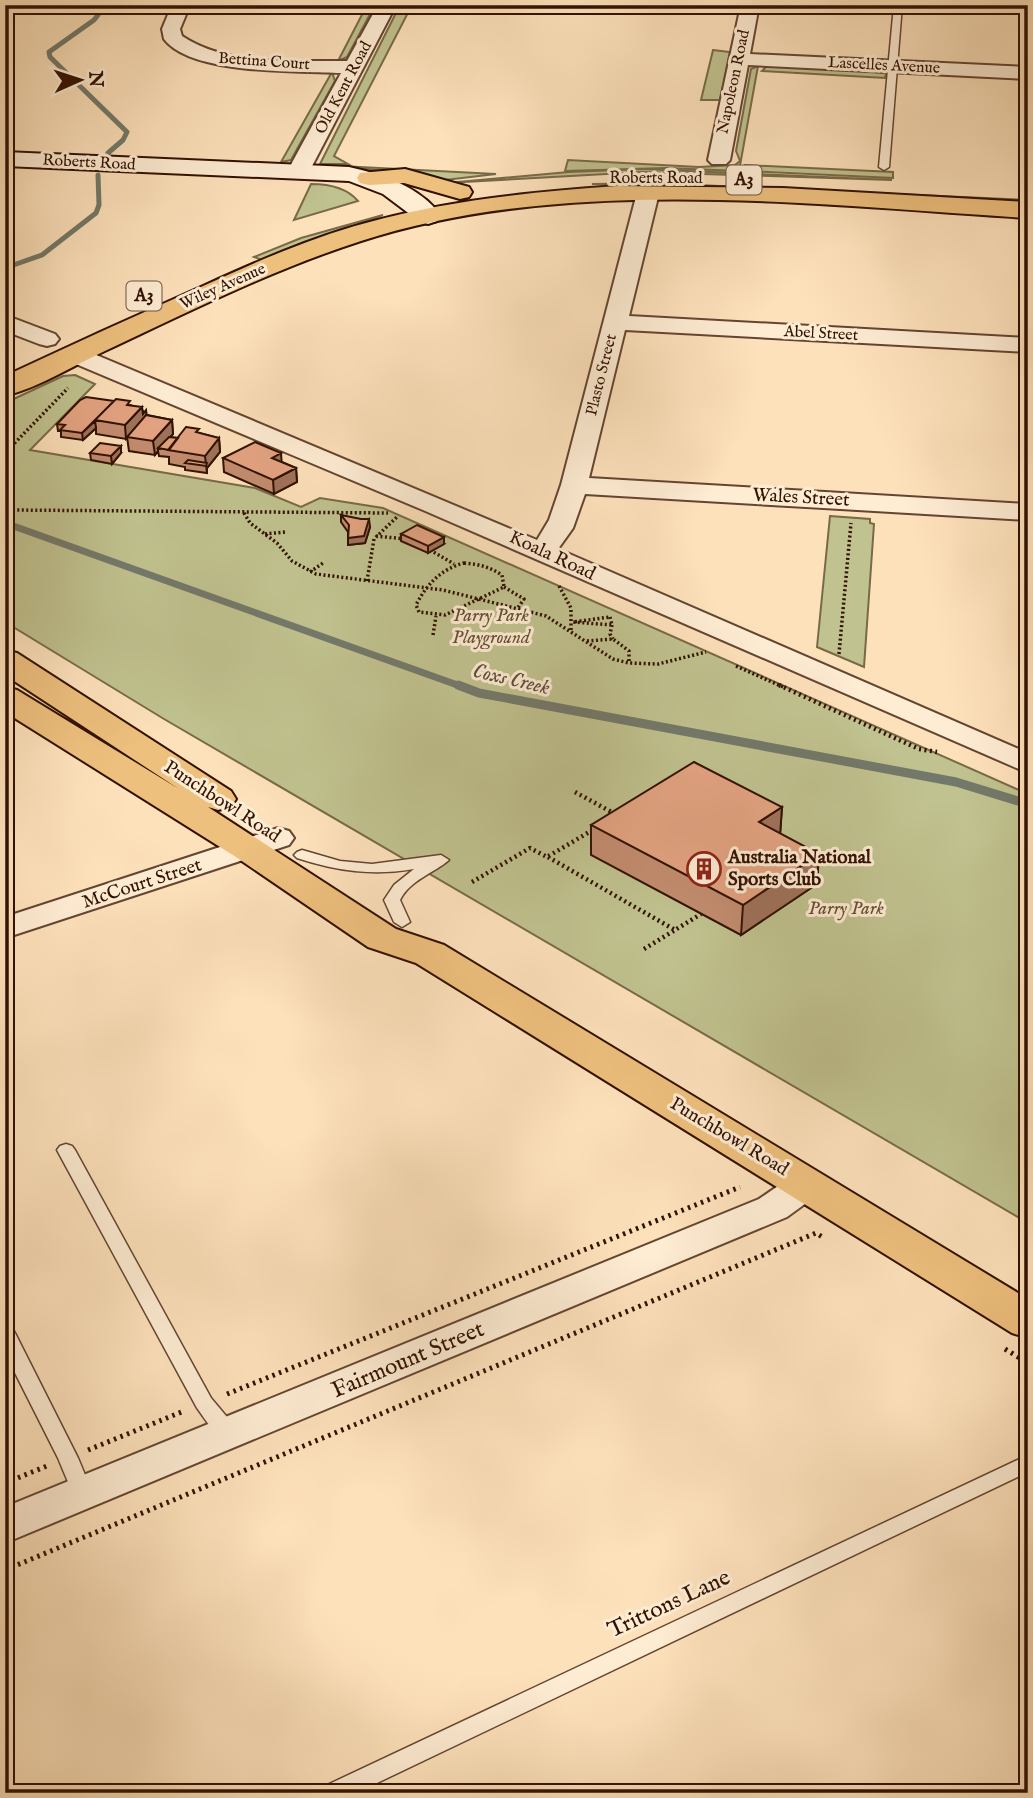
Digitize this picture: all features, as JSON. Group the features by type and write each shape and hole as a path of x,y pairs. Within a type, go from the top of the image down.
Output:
{"main road":[{"name":"Roberts Road","path":"5,159 256,171 299,170 369,178 396,190 410,210"},
{"name":"Roberts Road","path":"256,171 352,183 410,210 648,193 1028,210"},
{"path":"369,178 405,176 460,192"},
{"name":"Roberts Road","path":"410,210 460,192 545,182 648,178 1028,194"},
{"name":"Wiley Avenue","path":"16,353 282,236 410,210"},
{"name":"Wiley Avenue","path":"5,387 294,256 410,210"},
{"name":"Punchbowl Road","path":"5,660 276,847 382,938 430,954 1028,1321"},
{"name":"Punchbowl Road","path":"5,697 276,847 402,922 430,954"}],"street":[{"name":"Bettina Court","path":"181,5 171,29 173,39 185,48 206,57 242,62 355,67"},
{"name":"Old Kent Road","path":"299,170 387,5"},
{"name":"Napoleon Road","path":"719,160 751,5"},
{"name":"Lascelles Avenue","path":"740,59 1028,73"},
{"name":"Plasto Street","path":"542,550 562,526 648,193"},
{"path":"5,322 47,340"},
{"name":"Abel Street","path":"614,322 1028,345"},
{"name":"Koala Road","path":"73,354 426,500 1028,764"},
{"name":"Wales Street","path":"574,485 1028,512"},
{"name":"McCourt Street","path":"5,928 276,847"},
{"name":"Fairmount Street","path":"5,1526 773,1208 807,1184"}],"lane":[{"path":"884,167 898,5"},
{"path":"276,847 339,867 367,871 441,860 395,891 392,900 402,922"},
{"path":"66,1150 204,1403 230,1434"},
{"path":"5,1333 68,1458 83,1494"},
{"name":"Trittons Lane","path":"334,1793 1028,1463"}],"path":[{"path":"5,453 74,382"},
{"path":"5,495 8,512 391,513"},
{"path":"367,581 375,536 398,516 426,500"},
{"path":"244,513 250,523 277,543 292,561 310,572 428,587 546,616 613,659 629,663 658,664 704,651 716,657"},
{"path":"839,657 851,522"},
{"path":"265,534 285,532"},
{"path":"375,536 405,539 415,543"},
{"path":"425,548 454,564"},
{"path":"310,572 323,563"},
{"path":"454,564 482,565 497,570 505,581 504,587 445,615 428,615 417,609 416,605 443,569 454,564"},
{"path":"571,632 573,622 568,597 558,585 581,570"},
{"path":"504,587 523,599 517,608"},
{"path":"433,635 436,616"},
{"path":"573,622 612,625 610,634 629,651 629,663"},
{"path":"586,642 613,639"},
{"path":"729,662 919,749"},
{"path":"575,792 617,816"},
{"path":"547,857 626,810"},
{"path":"472,882 532,847 675,930"},
{"path":"644,949 701,914"},
{"path":"5,1483 740,1187"},
{"path":"5,1570 816,1233 828,1240"},
{"path":"992,1341 1028,1363"}],"green space":[{"path":"367,5 375,5 347,57 338,61"},
{"path":"400,5 412,5 334,156 348,164 320,164"},
{"path":"713,50 730,52 720,100 701,100"},
{"path":"758,66 739,171 666,168 565,171 568,160 699,167 735,165 740,161 736,151 751,69"},
{"path":"767,66 808,66 886,73 885,78 762,71"},
{"path":"332,72 335,81 291,160 281,162"},
{"path":"321,165 496,174 445,180"},
{"path":"745,165 893,172 893,178 744,171"},
{"path":"642,169 892,180 642,172 446,183 569,172"},
{"path":"653,183 1028,200 1028,204 592,184"},
{"path":"311,184 337,188 358,201 294,220"},
{"path":"383,215 262,260 254,257 301,238"},
{"name":"Parry Park","path":"75,375 95,384 30,450 255,488 301,507 320,498 383,508 1028,794 1028,1223 164,719 5,622 5,403 63,376"},
{"path":"830,516 870,519 870,523 874,524 864,667 817,647"}],"building":[{"path":"86,397 114,401 82,433 60,430 65,425 57,424"},
{"path":"116,399 130,401 127,405 142,407 125,425 95,420"},
{"path":"146,415 172,420 153,441 127,437"},
{"path":"186,427 199,429 196,432 219,438 205,456 168,450"},
{"path":"169,437 178,438 169,450 158,448"},
{"path":"255,442 281,453 272,458 296,468 273,480 223,458"},
{"path":"100,443 121,446 111,456 90,453"},
{"path":"188,460 207,463 206,466 185,463"},
{"path":"341,515 369,519 364,536 348,538 349,525"},
{"path":"417,525 444,537 428,546 401,534"},
{"name":"Australia National Sports Club","path":"694,762 782,807 759,822 819,854 743,905 591,825"}],"waterway":[{"path":"92,5 98,15 94,20 49,52 50,57 127,132 123,140 108,153"},
{"path":"5,268 42,255 96,213 99,205 98,175"},
{"name":"Coxs Creek","path":"5,523 463,687"},
{"name":"Coxs Creek","path":"458,685 479,693 956,782 1028,804"}],"place":[{"name":"Australia National Sports Club","path":"704,869"}],"park label":[{"name":"Parry Park Playground","path":"491,627"}]}
